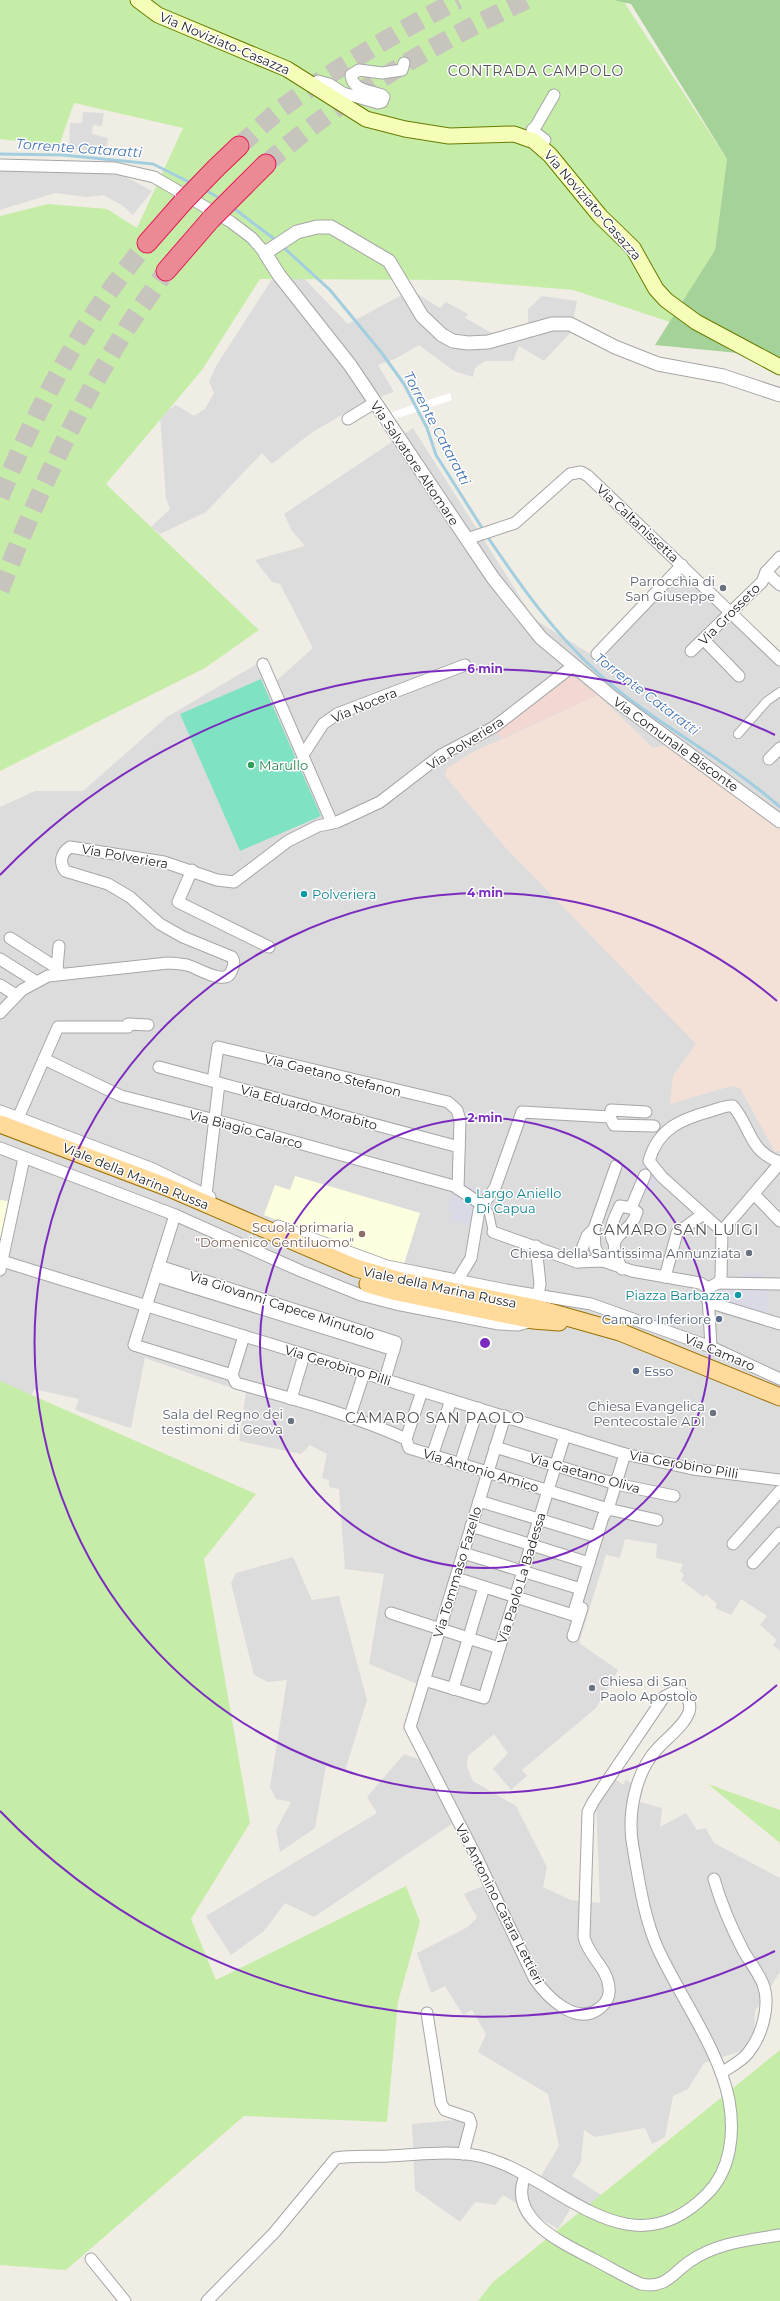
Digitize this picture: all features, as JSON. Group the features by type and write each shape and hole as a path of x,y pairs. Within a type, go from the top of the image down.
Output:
{"highway":[{"path":"147,243 183,202 239,146"},
{"path":"166,271 211,220 266,164"}],"main road":[{"name":"Via Noviziato-Casazza","path":"138,0 158,14 267,59 312,85 360,116 388,126 449,136 514,134 528,138 541,145 600,216 633,248 656,289 666,300 696,322 780,367"},
{"name":"Viale della Marina Russa","path":"0,1124 167,1187 356,1268 397,1280 536,1307 620,1332 780,1397"},
{"name":"Viale della Marina Russa","path":"0,1136 149,1191 365,1283 397,1292 536,1307"}],"street":[{"path":"312,85 318,81 329,84 343,93 378,103 382,102 384,98 382,95 358,88 352,80 351,75 359,70 382,73 402,70 404,63"},
{"path":"541,145 545,140 532,130 536,126 554,95"},
{"path":"0,165 100,167 143,173 167,183 231,222 252,238 271,249 288,237 311,228 330,227 367,247 393,266 405,290 422,316 442,335 453,341 468,343 488,342 552,324 570,324 615,347 658,364 718,375 780,395"},
{"name":"Via Salvatore Altomare","path":"271,249 279,275 350,365 374,403 472,538 493,578 541,638 573,666"},
{"path":"348,419 374,403"},
{"name":"Via Caltanissetta","path":"472,538 515,523 570,474 581,472 588,476 682,564 730,613 778,656"},
{"name":"Via Grosseto","path":"691,651 762,582 766,572 780,557"},
{"path":"597,654 682,564"},
{"path":"766,572 780,585"},
{"path":"704,640 739,676"},
{"path":"263,664 332,823"},
{"name":"Via Nocera","path":"303,755 323,724 337,714 465,665"},
{"name":"Via Comunale Bisconte","path":"573,666 780,822"},
{"name":"Via Polveriera","path":"0,1012 16,995 35,981 58,971 168,963 188,965 220,977 230,975 234,966 232,957 183,936 147,914 124,892 104,882 69,873 62,867 61,862 64,852 72,846 164,862 192,870 217,880 227,882 239,880 288,841 318,826 332,823 380,802 441,755 494,727 573,666"},
{"path":"738,734 767,701 780,692"},
{"path":"768,759 780,748"},
{"path":"192,870 178,902 269,947"},
{"path":"10,938 58,971"},
{"path":"58,971 59,946"},
{"path":"0,959 35,981"},
{"path":"0,985 16,995"},
{"path":"18,1118 58,1027 128,1027 128,1024 148,1025"},
{"name":"Via Gaetano Stefanon","path":"216,1082 218,1047 448,1102 459,1114 459,1147"},
{"name":"Via Biagio Calarco","path":"44,1059 121,1096 457,1185 481,1204"},
{"name":"Via Eduardo Morabito","path":"159,1067 459,1147"},
{"path":"206,1195 215,1120 216,1082"},
{"path":"711,1347 708,1302 713,1286 721,1278 722,1231 780,1163 770,1160 758,1150 733,1106 689,1116 672,1125 659,1141 649,1161 662,1177 702,1215 722,1231"},
{"path":"646,1112 611,1110 610,1117 614,1125 654,1126"},
{"name":"Via Camaro","path":"0,1111 153,1169 206,1195 263,1220 374,1262 457,1281 536,1307 591,1304 711,1347 780,1379"},
{"path":"457,1281 471,1258 481,1204 491,1195 495,1188 522,1112 610,1117"},
{"path":"457,1185 459,1147"},
{"path":"0,1148 175,1215 341,1288 373,1298 499,1324 523,1324 536,1307 540,1284 536,1246"},
{"name":"Via Gerobino Pilli","path":"24,1158 1,1265 146,1306 625,1454 686,1467 780,1480"},
{"path":"603,1261 595,1248 594,1229 616,1166"},
{"path":"629,1208 645,1175"},
{"path":"754,1194 780,1221"},
{"path":"481,1204 490,1213 493,1232 536,1246 576,1262 603,1261 622,1269 713,1286 780,1284"},
{"path":"614,1243 610,1237 610,1229 620,1206 637,1212 635,1219 618,1236 614,1243 614,1252 622,1269"},
{"path":"146,1306 175,1215"},
{"path":"665,1277 677,1233 702,1215"},
{"path":"576,1262 587,1236 594,1229"},
{"name":"Via Giovanni Capece Minutolo","path":"157,1271 394,1350 385,1379"},
{"path":"708,1302 780,1324"},
{"name":"Via Antonio Amico","path":"146,1306 134,1345 232,1375 236,1383 350,1416 406,1439 409,1448 432,1456 608,1510 658,1520"},
{"path":"232,1375 244,1336"},
{"path":"291,1399 304,1355"},
{"path":"350,1416 364,1373"},
{"path":"406,1439 422,1391"},
{"path":"432,1456 451,1400"},
{"path":"460,1464 478,1408"},
{"name":"Via Tommaso Fazello","path":"410,1727 505,1416"},
{"name":"Via Paolo La Badessa","path":"453,1689 484,1698 565,1435"},
{"name":"Via Gaetano Oliva","path":"496,1447 616,1484 674,1496"},
{"path":"456,1578 573,1615 603,1518 608,1510 625,1454"},
{"path":"733,1544 779,1495"},
{"path":"479,1501 597,1537"},
{"path":"573,1636 609,1519 608,1510"},
{"path":"471,1526 589,1563"},
{"path":"753,1563 780,1533"},
{"path":"463,1553 581,1589"},
{"path":"424,1680 453,1689 484,1587"},
{"path":"391,1613 500,1648"},
{"name":"Via Antonino Catara Lettieri","path":"207,2301 274,2233 336,2158 348,2156 389,2156 434,2152 463,2154 496,2162 602,2218 645,2225 666,2222 675,2218 705,2196 716,2185 725,2169 729,2150 731,2119 728,2099 721,2073 658,1949 652,1931 631,1834 632,1809 646,1764 687,1716 689,1702 684,1693 677,1690 664,1697 593,1802 588,1812 584,1937 587,1948 605,1974 609,1994 604,2005 593,2012 586,2013 570,2012 564,2008 541,1988 534,1978 477,1858 410,1727"},
{"path":"714,1879 719,1896 744,1952 763,1984 766,2006 758,2036 748,2054 721,2073"},
{"path":"427,2013 441,2103 445,2110 469,2118 471,2124 463,2154"},
{"path":"525,2176 521,2185 521,2196 524,2205 539,2227 553,2238 641,2284 650,2285 662,2283 689,2261 717,2247 780,2235"},
{"path":"91,2260 125,2301"}],"shaded area":[{"path":"83,112 104,113 102,126 93,125 92,134 108,138 106,151 69,149 70,123 82,123"},
{"path":"0,169 104,173 124,176 152,191 133,215 122,205 103,195 87,197 55,193 0,210"},
{"path":"293,267 348,324 411,290 440,308 446,302 468,314 465,318 492,333 528,326 528,309 542,296 577,301 571,332 544,361 519,346 513,361 485,361 475,368 473,377 454,371 419,345 395,359 378,365 394,392 361,404 311,433 272,464 262,453 206,512 160,534 151,527 170,509 166,498 160,415 176,405 194,416 205,409 214,393 209,382 216,366 276,273"},
{"path":"413,428 534,619 597,658 681,573 774,663 780,659 780,1651 773,1645 777,1640 760,1625 767,1616 741,1599 731,1615 715,1608 717,1604 706,1594 703,1597 681,1580 684,1575 680,1571 683,1564 656,1558 657,1544 625,1539 620,1558 606,1555 579,1643 618,1670 596,1708 522,1770 527,1776 511,1790 493,1769 508,1753 494,1734 468,1756 467,1767 473,1781 516,1806 547,1867 543,1887 571,1900 600,1903 596,1804 614,1778 623,1785 626,1780 643,1790 640,1802 662,1808 660,1827 686,1813 697,1830 706,1828 714,1843 780,1878 780,1972 755,2011 754,2047 704,2063 688,2089 673,2096 665,2137 652,2144 645,2128 595,2137 584,2130 581,2162 572,2176 601,2195 591,2208 577,2198 558,2229 503,2195 495,2205 475,2202 460,2222 415,2190 412,2124 466,2119 461,2148 504,2157 541,2176 559,2146 548,2094 478,2052 486,2034 472,2010 463,2015 445,1986 431,1993 417,1953 466,1928 477,1918 464,1894 494,1881 462,1817 314,1917 285,1903 264,1931 231,1955 206,1916 377,1813 367,1797 404,1754 433,1764 415,1730 427,1688 369,1664 384,1574 345,1569 339,1489 329,1487 329,1480 322,1478 327,1454 310,1445 301,1454 239,1441 246,1393 145,1358 131,1428 75,1410 79,1399 34,1389 26,1410 0,1403 0,807 35,791 83,791 167,717 267,658 275,682 313,648 280,584 272,582 255,560 305,546 292,531 284,514"},
{"path":"571,675 598,695 501,738 496,731"},
{"path":"598,695 653,748 668,745 780,827 780,1151 775,1152 740,1088 731,1086 670,1104 673,1076 696,1044 505,847 445,776 447,768 473,752"},
{"path":"649,1161 662,1177 641,1199 637,1212 627,1208 643,1162"},
{"name":"Scuola primaria \"Domenico Gentiluomo\"","path":"295,1176 420,1213 403,1267 356,1252 264,1215 275,1185 290,1190"},
{"name":"Largo Aniello Di Capua","path":"456,1179 491,1195 477,1228 450,1220 452,1213 447,1210"},
{"path":"0,1200 8,1201 0,1245"},
{"name":"Piazza Barbazza","path":"740,1273 765,1273 764,1279 769,1280 768,1320 708,1302 708,1288 741,1278"},
{"path":"293,1557 312,1600 339,1596 367,1700 345,1771 326,1766 315,1828 280,1852 276,1830 291,1802 276,1799 270,1787 287,1680 268,1682 254,1675 231,1583 236,1573"}],"green space":[{"path":"0,0 613,0 624,2 727,159 715,250 670,322 573,290 455,280 260,279 202,370 106,484 259,630 205,668 0,771 0,216 48,204 107,209 137,228 183,128 74,103 59,146 0,139"},
{"path":"613,0 780,0 780,357 655,345 715,250 727,159 631,4"},
{"name":"Marullo","path":"261,679 321,816 240,851 180,714"},
{"path":"0,1381 256,1494 204,1559 250,1823 191,1919 216,1980 406,1886 420,1922 398,2002 387,2122 244,2116 66,2270 0,2265"},
{"path":"708,1784 780,1810 780,1843"},
{"path":"780,2050 780,2301 478,2301 492,2283"}],"pier":[{"path":"450,393 452,400 398,418 380,427 377,420 395,411"}],"waterway":[{"name":"Torrente Cataratti","path":"0,154 63,155 153,164 193,184"},
{"name":"Torrente Cataratti","path":"205,190 221,199"},
{"name":"Torrente Cataratti","path":"232,207 277,241"},
{"name":"Torrente Cataratti","path":"282,246 330,290 381,352 404,384 427,428 436,455 484,531"},
{"name":"Torrente Cataratti","path":"487,536 538,607 566,641 597,672 641,708 736,772 780,807"}],"tunnel":[{"path":"239,146 282,108 324,78 390,37 458,0"},
{"path":"266,164 295,139 326,116 390,73 423,53 526,0"},
{"path":"0,497 35,419 61,368 106,296 147,243"},
{"path":"0,590 41,491 72,426 106,362 125,331 166,271"}],"place":[{"name":"Parrocchia di San Giuseppe","path":"723,588"},
{"name":"Marullo","path":"251,765"},
{"name":"Polveriera","path":"304,894"},
{"name":"Largo Aniello Di Capua","path":"468,1200"},
{"name":"Scuola primaria \"Domenico Gentiluomo\"","path":"362,1234"},
{"name":"Chiesa della Santissima Annunziata","path":"749,1253"},
{"name":"Piazza Barbazza","path":"738,1295"},
{"name":"Camaro Inferiore","path":"719,1319"},
{"name":"Esso","path":"636,1371"},
{"name":"Chiesa Evangelica Pentecostale ADI","path":"713,1413"},
{"name":"Sala del Regno dei testimoni di Geova","path":"291,1421"},
{"name":"Chiesa di San Paolo Apostolo","path":"592,1688"}],"district":[{"name":"CONTRADA CAMPOLO","path":"536,71"},
{"name":"CAMARO SAN LUIGI","path":"676,1230"},
{"name":"CAMARO SAN PAOLO","path":"435,1418"}]}
